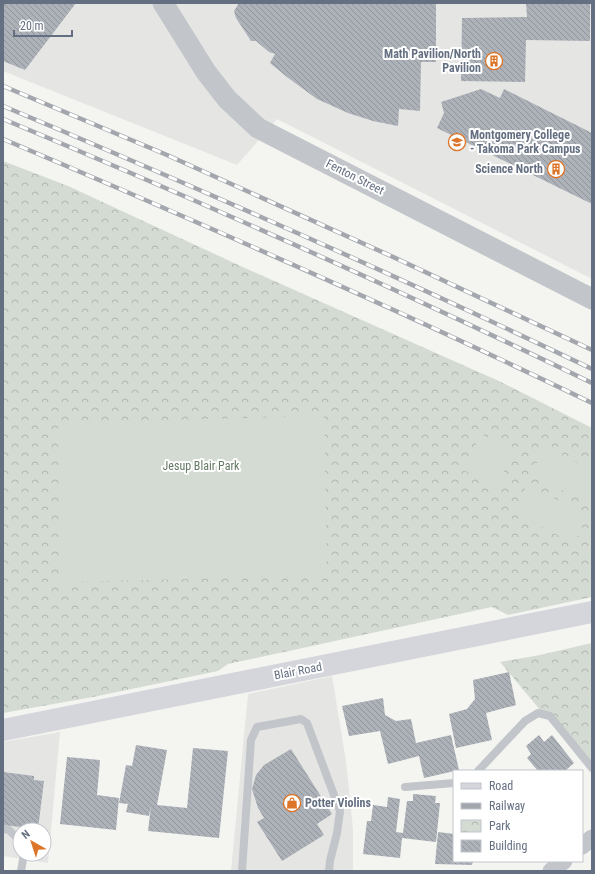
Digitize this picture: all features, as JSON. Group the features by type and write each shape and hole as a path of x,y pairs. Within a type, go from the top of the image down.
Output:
{"main road":[{"name":"Blair Road","path":"3,730 592,612"}],"street":[{"name":"Fenton Street","path":"163,3 206,72 227,99 258,128 592,299"},
{"path":"583,845 592,838"},
{"path":"551,871 563,862"}],"lane":[{"path":"479,770 525,721 538,713 550,716 592,768"},
{"path":"242,871 252,740 257,727 301,719 307,723 340,811 329,871"},
{"path":"405,787 453,783"},
{"path":"3,829 9,830 12,833"}],"shaded area":[{"name":"Montgomery College - Takoma Park Campus","path":"3,3 592,3 592,279 277,119 237,165 3,71"},
{"path":"332,676 346,761 353,829 353,871 231,871 248,694"},
{"path":"60,732 52,822 12,822 12,857 3,856 3,742"}],"green space":[{"name":"Jesup Blair Park","path":"3,161 68,186 247,269 501,382 592,428 592,597 508,615 492,607 228,664 218,671 93,697 3,713"},
{"path":"324,416 327,576 61,582 58,423"},
{"path":"481,434 514,450 497,486 463,470"},
{"path":"545,447 592,470 592,505 531,475"},
{"path":"527,485 588,515 574,543 513,513"},
{"path":"592,643 592,772 500,662 540,655"}],"building":[{"path":"3,3 76,3 25,70 3,61"},
{"path":"239,3 436,3 436,62 421,62 420,111 399,109 398,126 373,121 348,113 317,99 270,63 275,54 269,52 256,41 251,41 236,18 234,11"},
{"name":"Math Pavilion/North Pavilion","path":"526,3 590,3 590,41 526,40 525,82 461,81 462,18 527,17"},
{"name":"Science North","path":"481,89 500,98 504,89 592,133 592,204 437,128 444,113 441,102"},
{"path":"509,672 516,705 486,713 492,740 456,748 449,714 467,709 475,699 473,680"},
{"path":"383,698 385,715 396,721 411,719 416,743 451,735 459,770 453,770 453,771 424,778 419,756 388,764 380,731 349,736 342,706"},
{"path":"539,735 544,742 552,735 574,763 566,770 537,770 527,758 531,754 526,746"},
{"path":"136,745 167,750 157,805 187,808 193,748 228,751 219,838 148,831 151,806 149,816 126,812 128,804 119,803 126,765 132,766"},
{"path":"291,749 332,814 317,824 324,835 282,861 257,822 264,818 258,808 252,789 256,775 264,765"},
{"path":"67,757 100,760 97,795 119,798 116,830 60,824"},
{"path":"3,772 34,776 34,780 44,781 39,822 12,822 12,826 3,825"},
{"path":"413,794 436,796 435,803 440,803 436,842 402,838 400,858 363,854 367,821 371,821 373,805 387,807 388,797 400,799 396,832 403,833 407,801 413,801"},
{"path":"438,832 453,834 453,862 473,862 472,865 435,864"}],"railway":[{"path":"3,86 167,155 391,256 592,350"},
{"path":"3,106 299,234 446,300 592,369"},
{"path":"3,119 152,182 299,247 592,383"},
{"path":"3,139 299,267 592,403"}],"place":[{"name":"Math Pavilion/North Pavilion","path":"494,61"},
{"name":"Montgomery College - Takoma Park Campus","path":"457,142"},
{"name":"Science North","path":"556,169"},
{"name":"Potter Violins","path":"292,803"}]}
